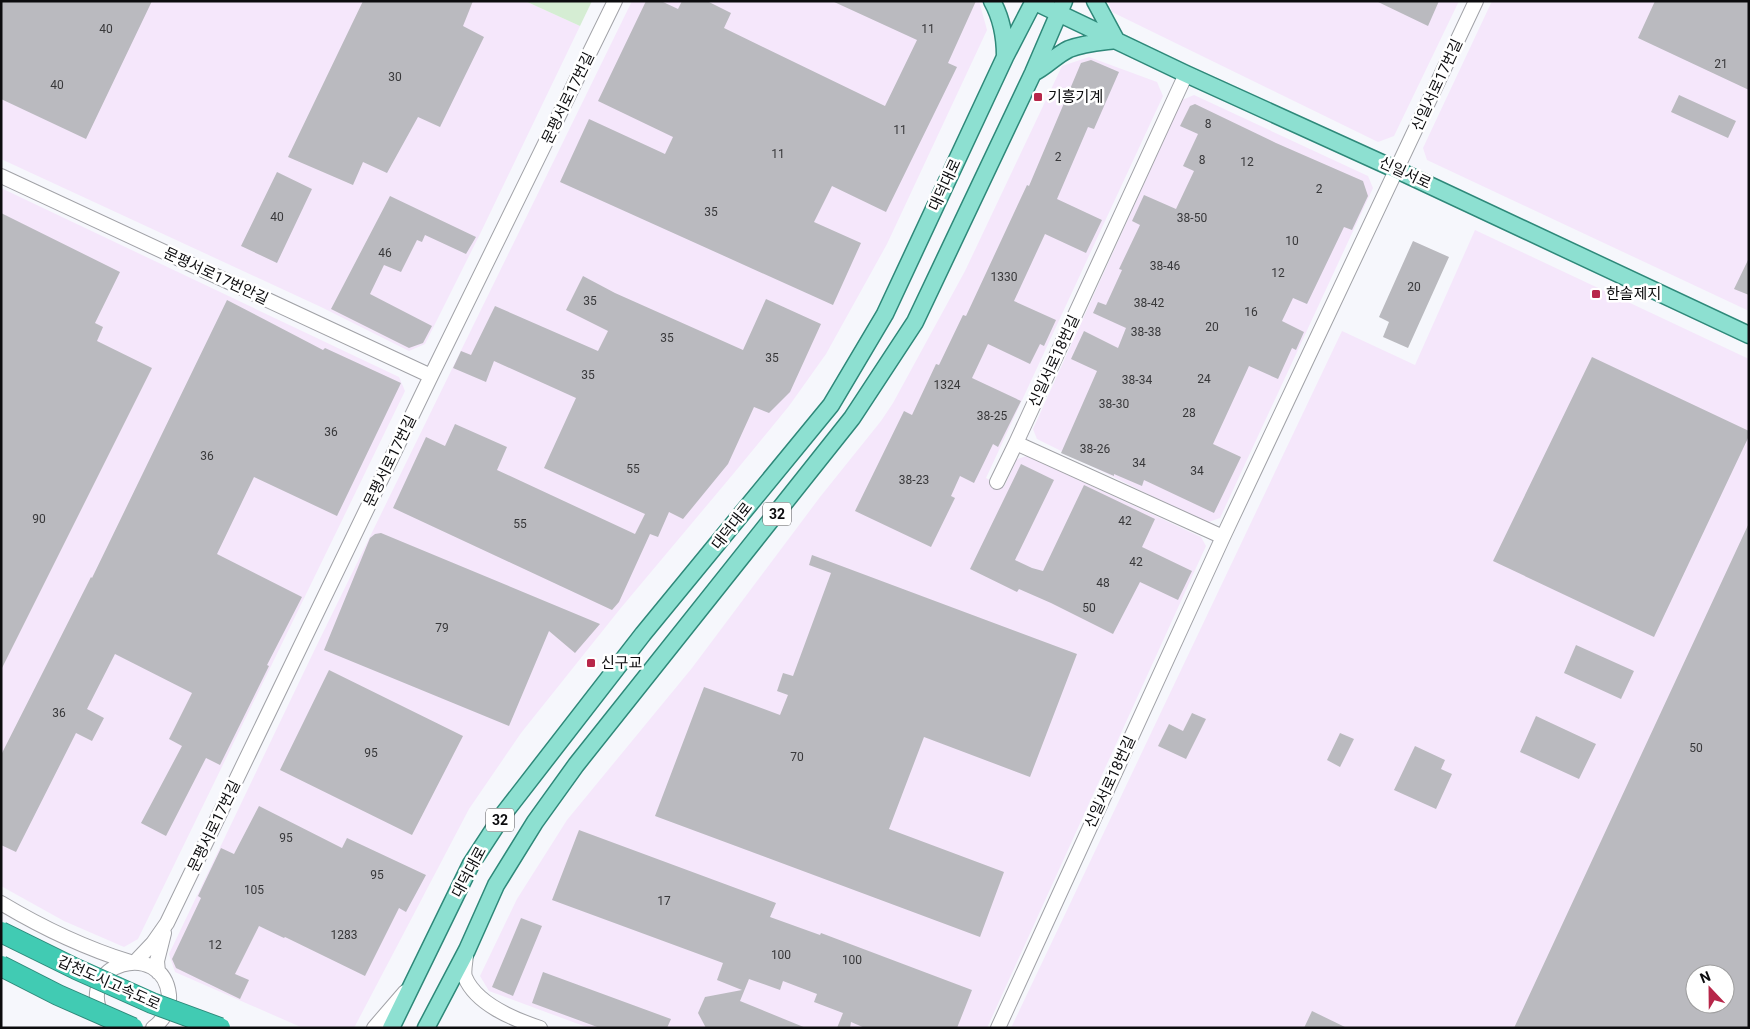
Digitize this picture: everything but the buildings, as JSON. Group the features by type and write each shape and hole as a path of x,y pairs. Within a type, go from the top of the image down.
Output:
{"highway":[{"name":"갑천도시고속도로","path":"1,932 76,969 152,1003 220,1028"},
{"name":"갑천도시고속도로","path":"1,966 58,995 133,1028"}],"main road":[{"path":"992,1 999,14 1005,40 1005,57"},
{"name":"대덕대로","path":"391,1028 471,864 505,812 643,634 701,566 831,405 885,314 1033,1"},
{"name":"신일서로","path":"1033,1 1062,8 1116,40 1186,74 1397,170 1749,335"},
{"path":"1033,73 1069,49 1086,44 1116,40 1095,1"},
{"name":"대덕대로","path":"426,1028 467,950 496,885 535,822 576,764 846,425 914,322 1062,8"}],"street":[{"name":"문평서로17번길","path":"167,923 430,376 615,1"},
{"name":"신일서로17번길","path":"1397,170 1476,1"},
{"name":"신일서로18번길","path":"998,482 1186,74"},
{"name":"신일서로18번길","path":"998,1028 1223,537 1397,170"},
{"name":"문평서로17번안길","path":"1,176 430,376"},
{"path":"1016,442 1223,537"},
{"path":"1,903 101,953 146,964 158,972 168,989 169,998 166,1013 153,1028"},
{"path":"108,1024 98,1010 96,998 99,986 107,973 133,962 153,943 167,923"},
{"path":"158,972 157,961 167,923"},
{"path":"1,927 80,967 107,973"},
{"path":"467,950 464,975 478,997 515,1020 540,1028"},
{"path":"101,953 107,973"},
{"path":"1,960 61,992 91,1010 108,1024"},
{"path":"374,1028 416,978"},
{"path":"169,998 174,1008 195,1025 203,1028"}],"shaded area":[{"path":"1,1 525,1 580,26 425,344 409,351 321,307 1,159"},
{"path":"632,1 979,1 987,30 887,244 826,354 789,406 620,609 521,733 469,809 354,1028 303,1028 175,972 169,954 314,651"},
{"path":"1108,1 1459,1 1394,136 1378,142 1112,12"},
{"path":"1492,1 1749,1 1749,311 1427,160 1423,148"},
{"path":"1089,57 1157,82 1163,96 986,478 1004,487 1017,459 1027,456 1201,537 1206,546 987,1028 589,1028 489,991 480,976 517,899 567,820 692,668 820,497 881,421 893,403 965,271 1062,66"},
{"path":"1194,95 1368,176 1373,188 1220,518 1206,523 1037,439 1033,429 1182,100"},
{"path":"1,188 399,377 405,391 138,939 124,947 64,921 1,886"},
{"path":"1475,230 1749,359 1749,1028 1011,1028 1342,331 1415,365"}],"green space":[{"path":"525,1 592,1 580,26"}],"place":[{"name":"기흥기계","path":"1038,97"},
{"name":"한솔제지","path":"1596,294"},
{"name":"신구교","path":"591,663"}]}
